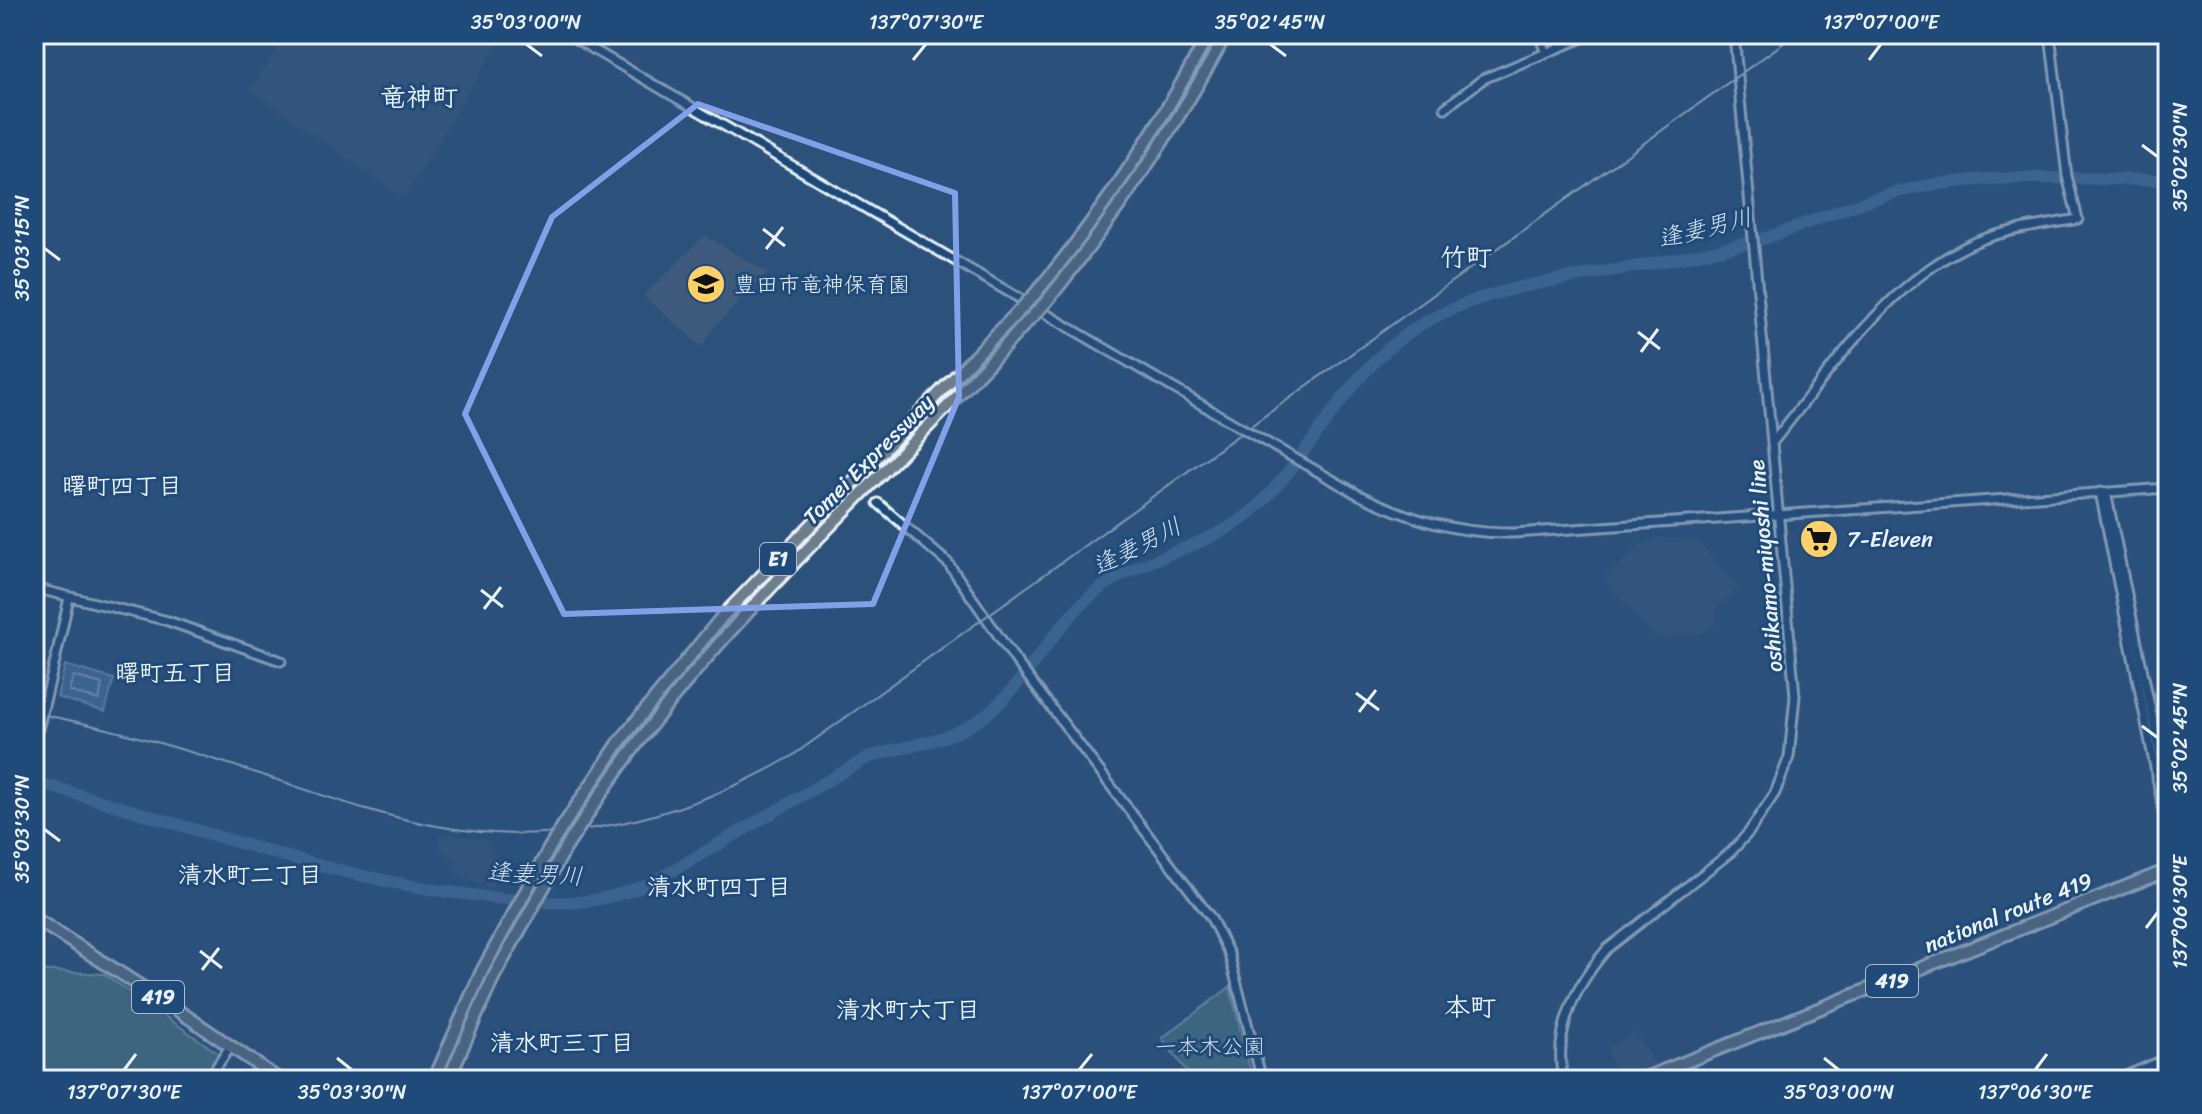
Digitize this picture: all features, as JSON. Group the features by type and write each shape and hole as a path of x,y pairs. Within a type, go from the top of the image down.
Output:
{"highway":[{"name":"Tomei Expressway","path":"434,1080 530,882 563,826 621,740 721,618 1035,294 1114,190 1158,125 1209,34"},
{"name":"Tomei Expressway","path":"448,1080 520,927 565,849 631,748 732,627 1046,302 1125,198 1170,132 1226,34"},
{"name":"national route 419","path":"1640,1080 2168,870"},
{"name":"419","path":"34,918 280,1080"}],"street":[{"path":"567,34 1238,426 1357,494 1414,519 1486,533 2168,488"},
{"path":"1539,34 1545,51"},
{"path":"1445,108 1483,79 1592,34"},
{"path":"1734,34 1772,443"},
{"name":"oshikamo-miyoshi line","path":"1563,1080 1561,1055 1566,1016 1591,967 1607,949 1716,867 1749,832 1781,779 1789,757 1795,696 1772,443 1903,288 1932,266 1979,241 2078,219 2067,176 2050,34"},
{"path":"2103,492 2168,794"},
{"path":"2103,492 2168,833"},
{"path":"878,503 948,563 1016,661 1211,918 1229,954 1262,1080"},
{"path":"34,588 168,621 281,661"},
{"path":"34,746 69,598"},
{"path":"208,1080 231,1045"},
{"path":"2116,1080 2168,1058"}],"highlighted area":[{"path":"698,104 955,193 959,397 873,604 564,614 465,414 552,217"}],"shaded area":[{"path":"286,34 504,34 404,199 250,90"},
{"name":"豊田市竜神保育園","path":"705,235 768,273 715,326 702,347 643,296"},
{"path":"1658,537 1698,541 1739,588 1717,609 1717,622 1700,635 1655,638 1603,579 1639,545"},
{"path":"438,833 486,840 502,871 490,889 453,872 456,861 441,851"},
{"path":"1634,1032 1658,1067 1626,1080 1616,1080 1607,1048"}],"green space":[{"path":"34,970 104,974 218,1053 204,1080 34,1080"},
{"name":"一本木公園","path":"1230,987 1251,1073 1246,1080 1193,1080 1162,1038"}],"water":[{"path":"65,665 114,679 105,712 57,697"}],"waterway":[{"name":"逢妻男川","path":"34,782 296,859 402,884 531,901 577,902 613,896 648,885 867,758 939,739 979,720 1015,687 1059,629 1093,594 1131,570 1226,529 1259,505 1371,366 1392,345 1446,312 1508,290 1747,243 1872,200 1938,184 2003,178 2168,180"}],"railway":[{"path":"34,713 95,726 215,759 395,817 483,832 530,834 575,831 665,812 708,797 792,756 1796,34"}],"place":[{"name":"豊田市竜神保育園","path":"706,284"},
{"name":"7-Eleven","path":"1819,539"}],"district":[{"name":"竜神町","path":"419,97"},
{"name":"竹町","path":"1466,257"},
{"name":"曙町四丁目","path":"122,486"},
{"name":"曙町五丁目","path":"175,673"},
{"name":"清水町二丁目","path":"250,875"},
{"name":"清水町四丁目","path":"719,887"},
{"name":"本町","path":"1470,1007"},
{"name":"清水町六丁目","path":"908,1010"},
{"name":"清水町三丁目","path":"562,1043"}]}
